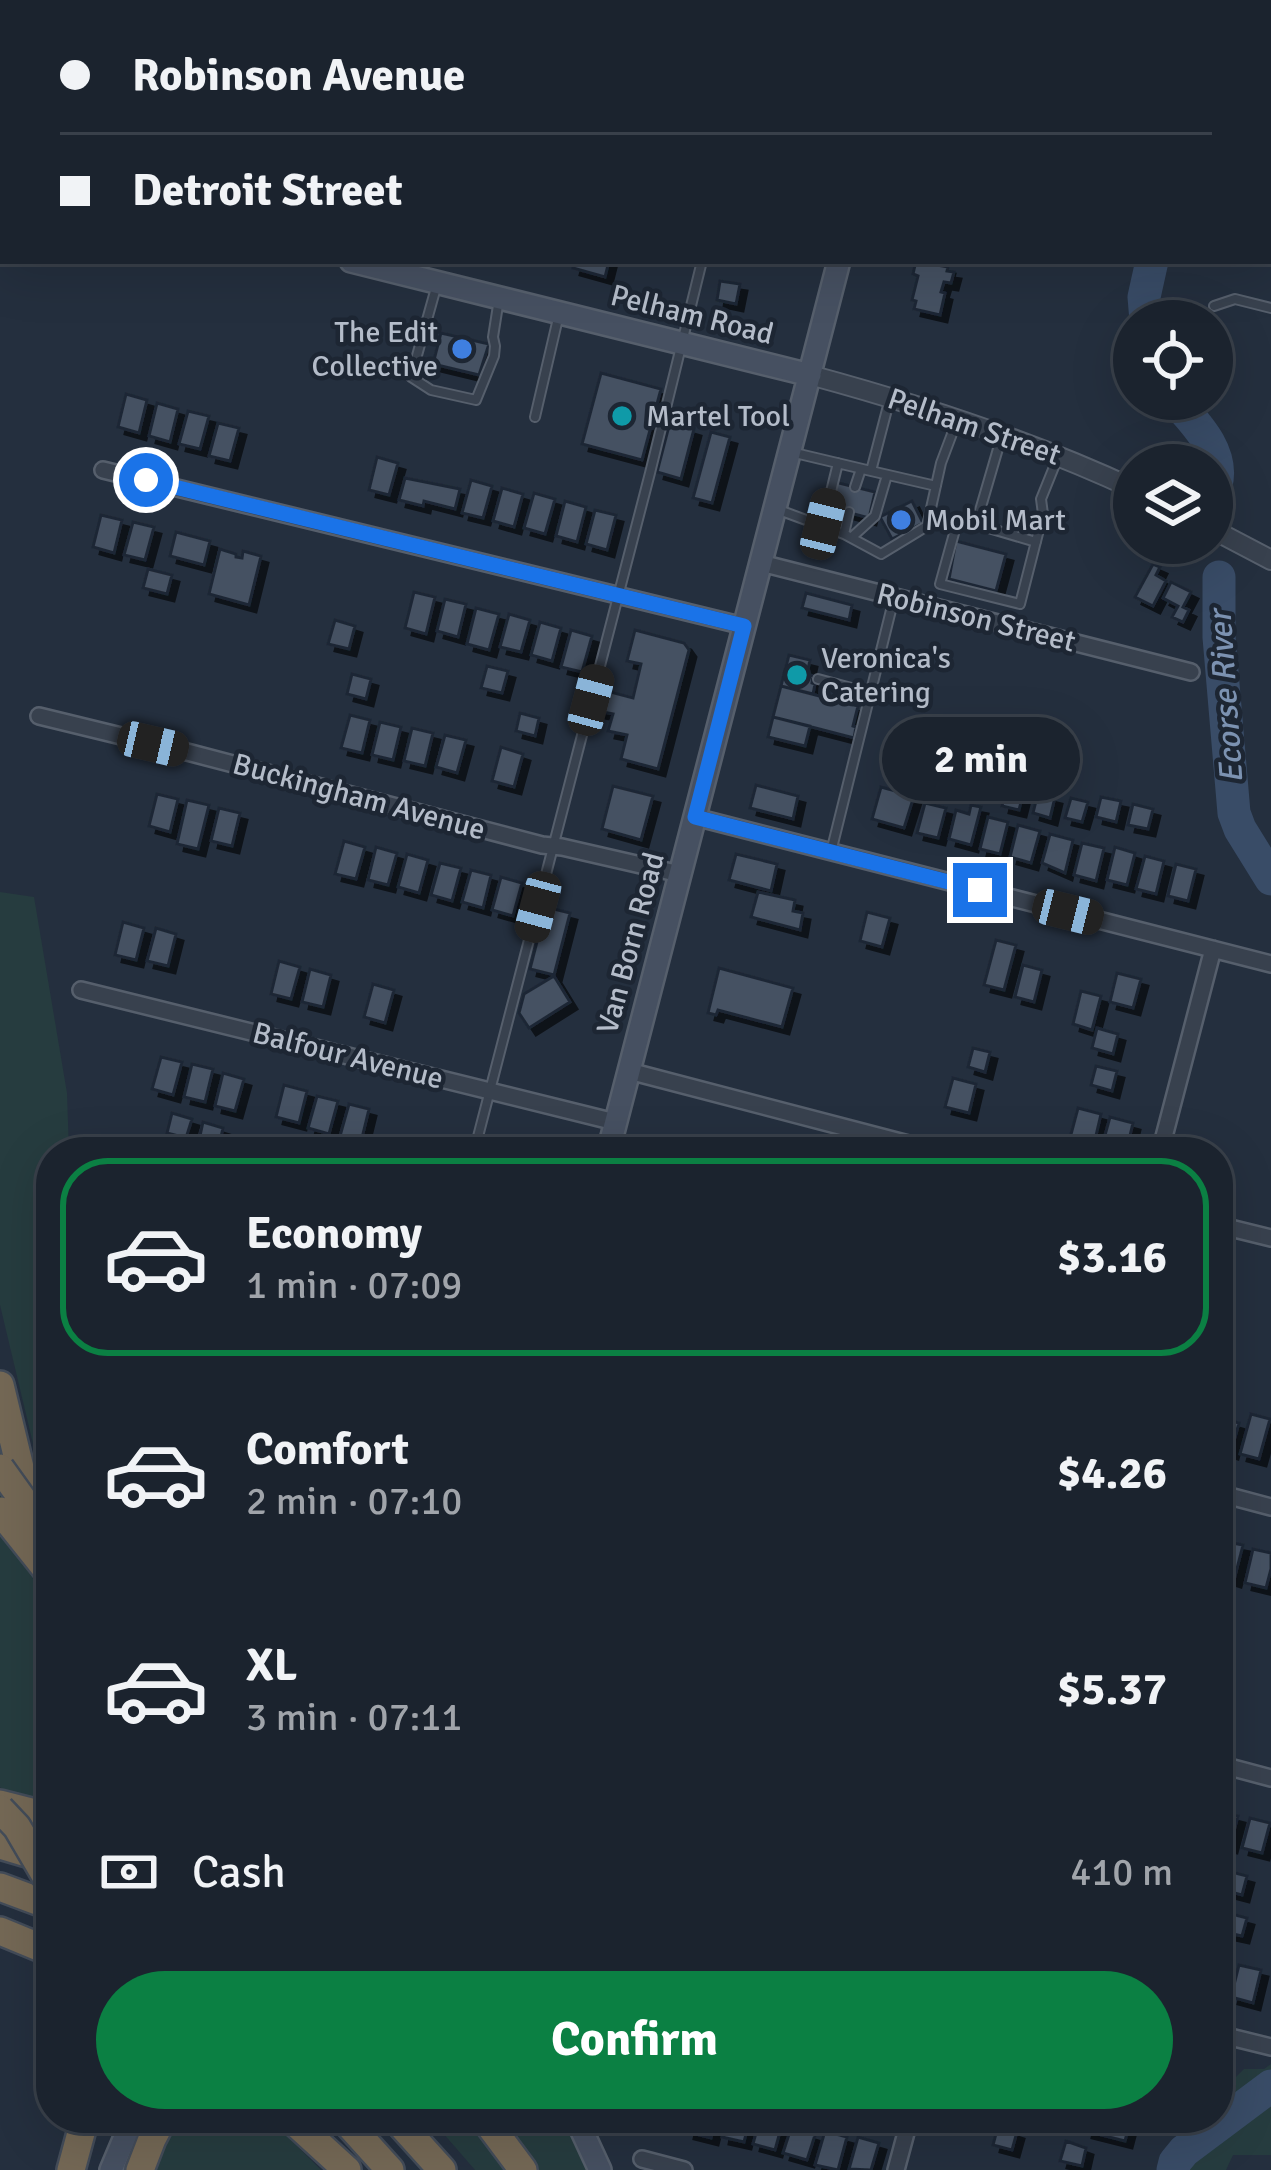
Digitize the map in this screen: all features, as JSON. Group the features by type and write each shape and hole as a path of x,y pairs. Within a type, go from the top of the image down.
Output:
{"highway":[{"path":"0,1385 36,1533"},
{"path":"0,1468 36,1518"},
{"path":"0,1511 36,1556"},
{"path":"0,1806 36,1814"},
{"path":"0,1806 36,1860"},
{"path":"0,1845 36,1856"},
{"path":"0,1887 36,1900"},
{"path":"0,1931 36,1946"},
{"path":"56,2170 65,2133"},
{"path":"71,2170 81,2133"},
{"path":"140,2170 155,2133"},
{"path":"306,2133 344,2169"},
{"path":"357,2133 390,2170"},
{"path":"408,2133 442,2170"},
{"path":"495,2133 523,2170"}],"main road":[{"name":"Pelham Road","path":"363,264 810,375"},
{"name":"Van Born Road","path":"612,1137 838,264"},
{"path":"111,2170 127,2133"},
{"path":"583,2133 600,2170"}],"street":[{"name":"Pelham Street","path":"810,375 958,418 1113,480"},
{"path":"103,470 744,626"},
{"path":"1233,540 1271,560"},
{"name":"Robinson Street","path":"761,562 1191,672"},
{"name":"Buckingham Avenue","path":"39,716 680,874"},
{"path":"695,817 1271,964"},
{"path":"1164,1137 1213,949"},
{"name":"Balfour Avenue","path":"81,990 615,1122"},
{"path":"629,1071 882,1137"},
{"path":"1233,1229 1271,1238"},
{"path":"1233,1497 1271,1507"},
{"path":"1233,1768 1271,1778"},
{"path":"1233,2038 1271,2048"},
{"path":"896,2170 906,2133"},
{"path":"642,2159 684,2170"}],"lane":[{"path":"477,1137 701,264"},
{"path":"438,283 411,376 431,390 476,400 494,356 499,298"},
{"path":"1231,300 1271,308"},
{"path":"535,417 559,313"},
{"path":"855,487 866,470 890,397"},
{"path":"775,508 823,524 881,554 927,526 958,418"},
{"path":"976,524 1003,434"},
{"path":"790,452 936,486"},
{"path":"1036,542 958,519 940,584 1020,604 1036,542 1043,514 1041,499 1058,455"},
{"path":"823,524 838,463"},
{"path":"848,536 874,516 887,475"},
{"path":"848,536 849,512"},
{"path":"830,853 894,596"},
{"path":"818,679 870,693"}],"green space":[{"path":"0,892 34,897 67,1093 68,1137 36,1137 36,1456 0,1305"},
{"path":"0,1449 36,1594 36,1801 0,1787"},
{"path":"1271,2064 1271,2155 1233,2155 1226,2170 1162,2170 1182,2133 1233,2133 1233,2080 1244,2069 1264,2069"},
{"path":"167,2133 284,2133 321,2170 150,2170"},
{"path":"443,2133 571,2133 587,2170 475,2170"}],"building":[{"path":"574,264 608,264 605,277 573,268"},
{"path":"915,264 948,267 947,271 954,272 951,283 944,282 940,315 914,309 918,276 913,274"},
{"path":"720,281 740,284 736,304 717,300"},
{"name":"The Edit Collective","path":"441,333 489,344 479,375 433,364"},
{"name":"Martel Tool","path":"601,373 661,389 642,460 582,444"},
{"path":"126,394 147,400 139,433 118,427"},
{"path":"157,403 178,409 170,442 149,436"},
{"path":"188,411 209,416 200,449 179,444"},
{"path":"670,422 694,429 681,479 657,472"},
{"path":"218,423 239,428 230,461 209,456"},
{"path":"711,432 730,437 712,503 693,498"},
{"path":"377,457 398,463 389,495 369,490"},
{"path":"405,478 460,489 455,509 399,500"},
{"path":"471,480 492,486 483,518 462,513"},
{"path":"835,482 875,492 869,518 828,507"},
{"path":"502,488 523,494 514,527 493,521"},
{"path":"534,493 555,499 545,534 524,528"},
{"path":"565,501 586,507 577,542 556,536"},
{"name":"Mobil Mart","path":"912,501 923,523 892,539 880,517"},
{"path":"595,510 616,515 607,550 586,544"},
{"path":"101,515 122,520 114,553 93,547"},
{"path":"133,522 154,527 145,560 124,555"},
{"path":"176,532 210,541 204,565 170,556"},
{"path":"956,541 1006,554 996,591 949,579"},
{"path":"220,549 236,557 242,558 243,551 261,556 249,605 209,594"},
{"path":"1153,564 1160,567 1156,575 1166,581 1153,606 1135,597"},
{"path":"148,569 172,575 167,594 143,588"},
{"path":"1171,582 1191,592 1183,607 1189,610 1183,622 1172,617 1178,606 1163,598"},
{"path":"414,592 435,597 426,634 405,628"},
{"path":"806,593 852,605 849,620 802,608"},
{"path":"445,599 466,604 458,637 437,631"},
{"path":"476,608 499,614 489,650 467,644"},
{"path":"509,614 530,620 521,652 500,647"},
{"path":"335,620 355,626 349,649 328,644"},
{"path":"540,622 561,628 552,661 531,655"},
{"path":"571,630 592,636 582,672 561,667"},
{"path":"635,630 684,643 689,650 658,769 621,759 627,735 608,731 613,714 598,711 603,690 633,698 641,664 627,661"},
{"name":"Veronica's Catering","path":"789,655 810,660 807,674 813,676 813,694 781,686"},
{"path":"487,666 508,671 502,693 481,688"},
{"path":"352,674 371,679 366,699 347,694"},
{"path":"781,686 858,706 854,738 773,717"},
{"path":"520,713 539,718 535,736 516,731"},
{"path":"350,715 370,720 362,753 341,748"},
{"path":"773,717 810,726 805,746 768,737"},
{"path":"380,722 401,727 393,760 372,755"},
{"path":"412,728 433,733 425,766 404,761"},
{"path":"445,735 466,740 457,773 436,767"},
{"path":"501,747 523,754 514,787 492,781"},
{"path":"756,785 798,796 793,819 750,808"},
{"path":"613,786 653,796 641,840 602,829"},
{"path":"1007,786 1024,790 1019,810 1002,806"},
{"path":"881,787 914,796 904,828 872,819"},
{"path":"1038,793 1055,797 1050,818 1033,813"},
{"path":"157,794 178,799 170,832 149,826"},
{"path":"1101,797 1121,801 1116,822 1096,817"},
{"path":"1071,798 1088,802 1082,822 1065,818"},
{"path":"187,800 209,805 198,849 177,844"},
{"path":"925,803 946,808 938,838 917,833"},
{"path":"1133,804 1153,809 1148,829 1128,825"},
{"path":"971,805 981,807 971,845 949,839 956,810 969,814"},
{"path":"219,808 240,813 232,846 211,841"},
{"path":"988,817 1008,822 1000,854 980,849"},
{"path":"1018,825 1040,831 1031,863 1010,857"},
{"path":"1050,834 1073,840 1065,873 1042,863"},
{"path":"344,841 365,847 356,879 335,874"},
{"path":"1082,843 1104,848 1096,881 1074,875"},
{"path":"376,847 397,853 388,885 368,880"},
{"path":"1115,847 1135,853 1127,885 1107,880"},
{"path":"407,854 428,860 419,893 398,887"},
{"path":"736,854 777,864 771,891 729,880"},
{"path":"1145,856 1164,861 1156,894 1136,889"},
{"path":"440,863 461,868 452,901 431,895"},
{"path":"1176,864 1196,869 1188,901 1168,896"},
{"path":"471,870 491,875 483,908 462,902"},
{"path":"501,877 522,883 513,916 492,910"},
{"path":"758,892 795,900 793,911 803,913 800,930 751,917"},
{"path":"546,907 570,913 554,975 530,969"},
{"path":"867,912 890,918 882,947 860,941"},
{"path":"123,922 144,928 136,960 115,955"},
{"path":"156,928 176,934 168,966 147,961"},
{"path":"996,940 1016,945 1004,990 984,985"},
{"path":"279,961 300,967 291,999 271,994"},
{"path":"1023,965 1042,970 1034,1002 1015,997"},
{"path":"719,968 793,988 782,1027 718,1010 716,1015 708,1013"},
{"path":"310,969 331,975 323,1007 302,1002"},
{"path":"1117,973 1141,979 1133,1008 1110,1002"},
{"path":"554,976 570,1002 529,1028 519,1013 524,994"},
{"path":"373,984 394,990 385,1023 364,1017"},
{"path":"1081,991 1101,996 1092,1030 1073,1024"},
{"path":"1097,1028 1118,1034 1113,1054 1092,1048"},
{"path":"973,1048 990,1052 985,1072 968,1067"},
{"path":"161,1057 182,1062 173,1095 152,1089"},
{"path":"192,1064 213,1069 205,1102 184,1097"},
{"path":"1096,1066 1117,1071 1112,1091 1091,1085"},
{"path":"223,1073 244,1079 235,1111 215,1106"},
{"path":"953,1078 976,1084 969,1113 945,1107"},
{"path":"284,1085 307,1091 299,1123 276,1117"},
{"path":"317,1096 338,1101 329,1134 308,1128"},
{"path":"349,1104 369,1109 362,1137 340,1136"},
{"path":"1078,1108 1101,1114 1096,1137 1070,1137"},
{"path":"172,1113 192,1119 186,1137 167,1133"},
{"path":"1110,1117 1133,1123 1130,1137 1104,1137"},
{"path":"203,1122 223,1128 221,1137 200,1137"},
{"path":"1251,1414 1270,1419 1259,1459 1240,1454"},
{"path":"1233,1543 1243,1545 1233,1580"},
{"path":"1253,1549 1271,1553 1266,1588 1245,1583"},
{"path":"1250,1818 1270,1823 1262,1853 1242,1848"},
{"path":"1233,1872 1247,1876 1242,1895 1233,1893"},
{"path":"1233,1914 1247,1918 1242,1936 1233,1934"},
{"path":"1239,1965 1261,1970 1253,2003 1233,1998"},
{"path":"723,2133 746,2133 744,2142 722,2137"},
{"path":"756,2133 780,2133 775,2150 753,2144"},
{"path":"789,2133 815,2135 807,2160 783,2153"},
{"path":"824,2133 847,2137 838,2170 815,2165"},
{"path":"996,2133 1017,2133 1012,2150 993,2145"},
{"path":"1093,2133 1127,2133 1125,2141"},
{"path":"858,2137 879,2143 871,2170 849,2169"},
{"path":"1066,2141 1086,2148 1082,2166 1060,2161"}],"waterway":[{"name":"Ecorse River","path":"1144,300 1151,264"},
{"name":"Ecorse River","path":"1192,420 1209,444"},
{"name":"Ecorse River","path":"1219,577 1219,637 1234,813 1271,879"},
{"name":"Ecorse River","path":"1233,2114 1271,2086"},
{"name":"Ecorse River","path":"1173,2170 1184,2151 1208,2133"}],"place":[{"name":"The Edit Collective","path":"462,349"},
{"name":"Martel Tool","path":"622,416"},
{"name":"Mobil Mart","path":"901,520"},
{"name":"Veronica's Catering","path":"797,675"}],"route":[{"path":"146,480 744,626 695,817 980,890"}]}
